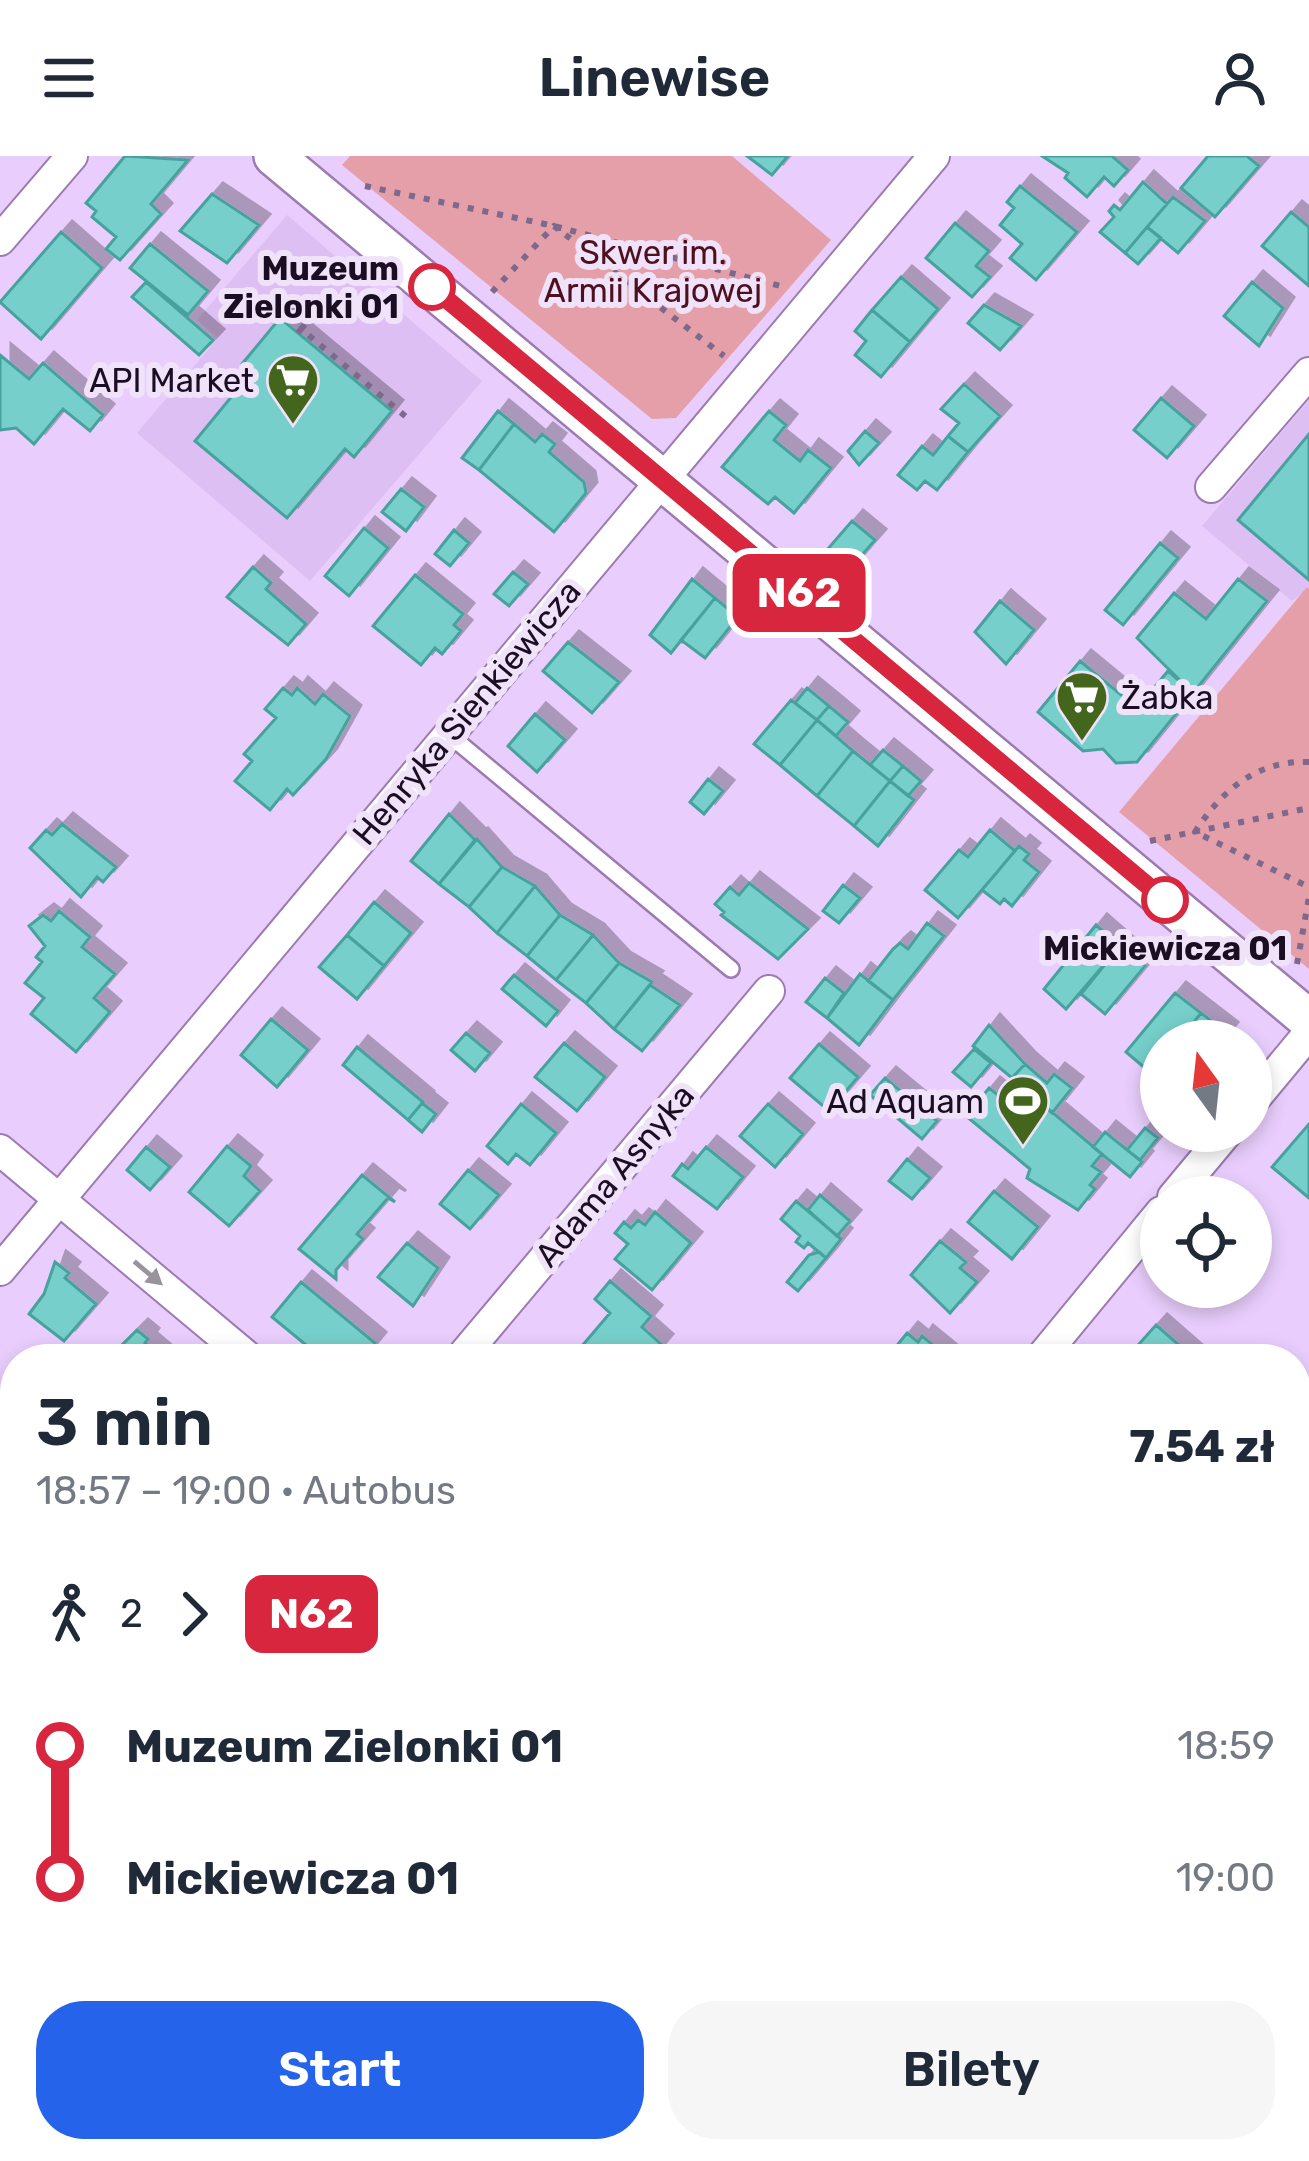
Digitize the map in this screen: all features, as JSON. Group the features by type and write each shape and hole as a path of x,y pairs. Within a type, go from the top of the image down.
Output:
{"street":[{"path":"0,240 72,156"},
{"path":"274,156 1309,1021"},
{"name":"Henryka Sienkiewicza","path":"0,1270 934,156"},
{"path":"1211,488 1309,373"},
{"name":"Adama Asnyka","path":"473,1344 769,991"},
{"path":"1272,1077 1309,1033"},
{"path":"0,1150 232,1344"},
{"path":"1190,1176 1210,1152"},
{"path":"1052,1344 1140,1238"}],"lane":[{"path":"448,733 731,969"}],"path":[{"path":"345,182 554,226 793,290"},
{"path":"486,299 554,226"},
{"path":"554,226 732,362"},
{"path":"328,298 299,331 411,421"},
{"path":"1195,832 1221,797 1249,775 1285,762 1309,762"},
{"path":"1141,843 1309,808"},
{"path":"1195,832 1309,887"},
{"path":"1296,972 1309,897"}],"shaded area":[{"path":"287,215 482,381 310,581 137,433 218,338 197,320"},
{"path":"1309,400 1309,588 1292,601 1202,526"}],"green space":[{"name":"Skwer im. Armii Krajowej","path":"350,156 732,156 831,240 676,418 652,419 342,165"},
{"path":"1309,589 1309,969 1119,812"}],"building":[{"path":"125,156 188,160 151,204 161,214 120,260 106,249 116,237 92,217 96,211 86,203"},
{"path":"747,156 786,156 787,157 772,175"},
{"path":"1042,156 1112,156 1128,170 1114,186 1104,177 1087,197 1065,178 1068,173"},
{"path":"1208,156 1247,156 1259,166 1215,217 1181,188"},
{"path":"1143,182 1167,204 1125,253 1100,232 1114,217 1109,211 1114,205 1120,210"},
{"path":"1020,186 1077,232 1036,280 1010,258 1022,244 1000,225 1014,208 1007,202"},
{"path":"212,194 259,225 227,263 180,231"},
{"path":"1173,197 1205,221 1178,253 1147,227"},
{"path":"1291,212 1309,227 1309,286 1262,246"},
{"path":"955,223 989,251 976,266 990,277 972,297 926,258"},
{"path":"1147,227 1161,238 1138,264 1125,253"},
{"path":"61,232 102,268 41,339 0,302"},
{"path":"150,244 208,291 188,315 130,268"},
{"path":"901,277 938,309 910,342 872,310"},
{"path":"146,282 213,340 199,355 132,297"},
{"path":"1252,282 1283,308 1259,346 1224,316"},
{"path":"984,305 1021,326 1000,350 968,323"},
{"path":"872,310 910,342 881,377 855,355 866,341 855,331"},
{"name":"API Market","path":"280,318 392,411 354,457 345,449 287,518 195,441 251,373 242,364"},
{"path":"0,355 29,379 43,363 103,415 90,431 63,409 34,444 16,428 0,430"},
{"path":"964,384 1000,416 968,452 948,436 959,423 941,409"},
{"path":"1161,398 1194,426 1167,458 1134,430"},
{"path":"498,411 514,424 479,470 462,458"},
{"path":"769,411 786,425 774,440 800,461 808,450 831,468 794,513 775,497 768,504 722,467"},
{"path":"514,424 535,442 542,434 555,444 549,452 584,482 586,493 554,532 479,470"},
{"path":"865,431 879,443 859,465 848,451"},
{"path":"1309,434 1309,580 1238,520"},
{"path":"948,436 968,452 937,490 925,481 917,490 898,475 922,446 933,455"},
{"path":"401,489 424,507 406,531 382,512"},
{"path":"852,521 875,540 849,570 826,551"},
{"path":"364,528 388,548 349,596 325,576"},
{"path":"454,530 469,543 450,566 435,554"},
{"path":"1160,543 1178,558 1123,625 1105,610"},
{"path":"253,567 271,583 266,589 306,624 288,645 227,597"},
{"path":"513,572 528,584 509,606 494,594"},
{"path":"415,575 463,614 454,625 461,631 442,654 435,648 421,665 373,626"},
{"path":"692,579 715,598 671,653 650,635"},
{"path":"1238,579 1267,601 1193,693 1137,638 1174,593 1206,619"},
{"path":"715,598 738,617 705,658 681,640"},
{"path":"1000,601 1034,630 1006,664 975,632"},
{"path":"568,642 619,682 592,713 543,671"},
{"path":"1080,661 1137,708 1168,671 1193,693 1137,762 1116,763 1103,749 1083,751 1038,712"},
{"path":"283,688 292,695 297,688 315,704 323,694 350,716 326,759 293,795 287,789 270,810 235,781 252,761 244,754 276,718 265,709"},
{"path":"807,688 829,706 817,720 795,703"},
{"path":"791,700 817,720 780,765 754,744"},
{"path":"829,706 848,722 836,736 817,720"},
{"path":"535,714 565,740 537,772 508,746"},
{"path":"817,720 853,751 817,796 780,765"},
{"path":"883,750 903,766 890,781 870,765"},
{"path":"853,751 890,781 854,826 817,796"},
{"path":"903,766 921,781 908,796 890,781"},
{"path":"708,779 723,791 704,814 690,802"},
{"path":"890,781 914,800 878,846 854,826"},
{"path":"449,814 475,840 439,884 411,861"},
{"path":"62,824 116,867 103,882 97,877 81,897 30,848 46,830 52,835"},
{"path":"990,830 1015,851 958,918 925,890 959,850 968,857"},
{"path":"477,839 502,867 469,907 439,884"},
{"path":"1019,846 1029,854 1024,860 1039,872 1012,906 1004,899 1000,904 982,890"},
{"path":"502,867 535,886 497,933 469,907"},
{"path":"749,883 808,929 778,959 721,915 724,912 715,904 730,887 739,895"},
{"path":"843,885 860,898 839,923 823,911"},
{"path":"535,886 560,915 527,956 497,933"},
{"path":"374,902 411,933 384,966 347,935"},
{"path":"59,911 90,937 82,947 115,974 94,998 110,1012 76,1052 31,1014 44,998 25,983 42,962 36,957 45,946 29,926 43,915 51,921"},
{"path":"560,915 593,935 556,980 527,956"},
{"path":"927,923 944,936 893,1000 868,981 893,949 900,943 908,949"},
{"path":"1096,925 1120,946 1066,1009 1044,989"},
{"path":"347,935 384,966 357,999 319,967"},
{"path":"593,935 619,963 586,1003 556,980"},
{"path":"1120,946 1145,966 1105,1014 1081,994"},
{"path":"619,963 652,982 614,1029 586,1003"},
{"path":"860,974 893,1000 859,1045 827,1018"},
{"path":"514,975 558,1011 546,1026 502,989"},
{"path":"825,978 844,993 827,1018 806,1002"},
{"path":"650,985 680,1005 642,1051 614,1029"},
{"path":"1175,993 1201,1013 1196,1020 1153,1020"},
{"path":"271,1019 308,1050 277,1087 241,1055"},
{"path":"989,1025 1025,1064 1012,1078 973,1046"},
{"path":"466,1033 490,1053 475,1071 451,1050"},
{"path":"1140,1035 1140,1064 1126,1052"},
{"path":"564,1043 605,1077 577,1111 535,1077"},
{"path":"819,1044 858,1077 829,1111 790,1078"},
{"path":"357,1047 423,1102 408,1120 343,1065"},
{"path":"974,1049 991,1063 971,1087 953,1072"},
{"path":"1025,1064 1047,1083 1054,1074 1072,1088 1052,1113 1012,1078"},
{"path":"885,1078 937,1121 922,1139 870,1095"},
{"path":"989,1088 1013,1107 1027,1091 1102,1154 1092,1166 1101,1172 1090,1185 1095,1189 1078,1210 1027,1178 1030,1169 966,1116"},
{"path":"422,1103 436,1114 422,1132 408,1120"},
{"path":"521,1104 556,1133 530,1165 516,1154 508,1164 487,1146"},
{"path":"768,1104 803,1134 775,1167 740,1136"},
{"path":"1309,1124 1309,1198 1272,1167"},
{"path":"1105,1132 1142,1162 1130,1177 1093,1147"},
{"path":"1140,1134 1140,1152 1147,1152 1140,1160 1127,1150"},
{"path":"227,1146 251,1166 244,1176 260,1191 229,1226 189,1192"},
{"path":"146,1147 170,1167 150,1190 127,1170"},
{"path":"706,1147 743,1177 717,1209 673,1176 682,1164 688,1169"},
{"path":"907,1159 930,1178 912,1199 889,1181"},
{"path":"468,1170 499,1195 470,1229 440,1204"},
{"path":"362,1175 395,1202 388,1198 357,1234 363,1239 336,1270 336,1279 299,1249"},
{"path":"994,1191 1038,1227 1012,1259 968,1222"},
{"path":"820,1195 850,1221 837,1236 808,1210"},
{"path":"796,1201 841,1239 826,1258 808,1243 804,1248 796,1242 800,1236 781,1219"},
{"path":"655,1212 691,1243 652,1290 615,1259 628,1244 615,1233 624,1222 631,1228 638,1220 645,1225"},
{"path":"940,1241 966,1262 960,1268 977,1282 950,1313 911,1275"},
{"path":"407,1243 438,1268 413,1306 378,1277"},
{"path":"819,1252 826,1258 798,1291 787,1282 809,1255"},
{"path":"55,1262 69,1273 65,1278 96,1304 64,1341 29,1314 44,1294"},
{"path":"610,1281 651,1316 642,1327 661,1344 584,1344 610,1313 595,1299"},
{"path":"301,1282 375,1343 305,1344 272,1317"},
{"path":"1156,1325 1178,1344 1139,1344"},
{"path":"137,1330 148,1339 146,1344 123,1344"},
{"path":"907,1333 918,1342 922,1336 932,1344 898,1344"}],"bus line":[{"name":"N62","path":"432,287 1165,900"}],"place":[{"name":"Muzeum Zielonki 01","path":"432,287"},
{"name":"API Market","path":"293,426"},
{"name":"Żabka","path":"1082,743"},
{"name":"Mickiewicza 01","path":"1165,900"},
{"name":"Ad Aquam","path":"1023,1147"}]}
